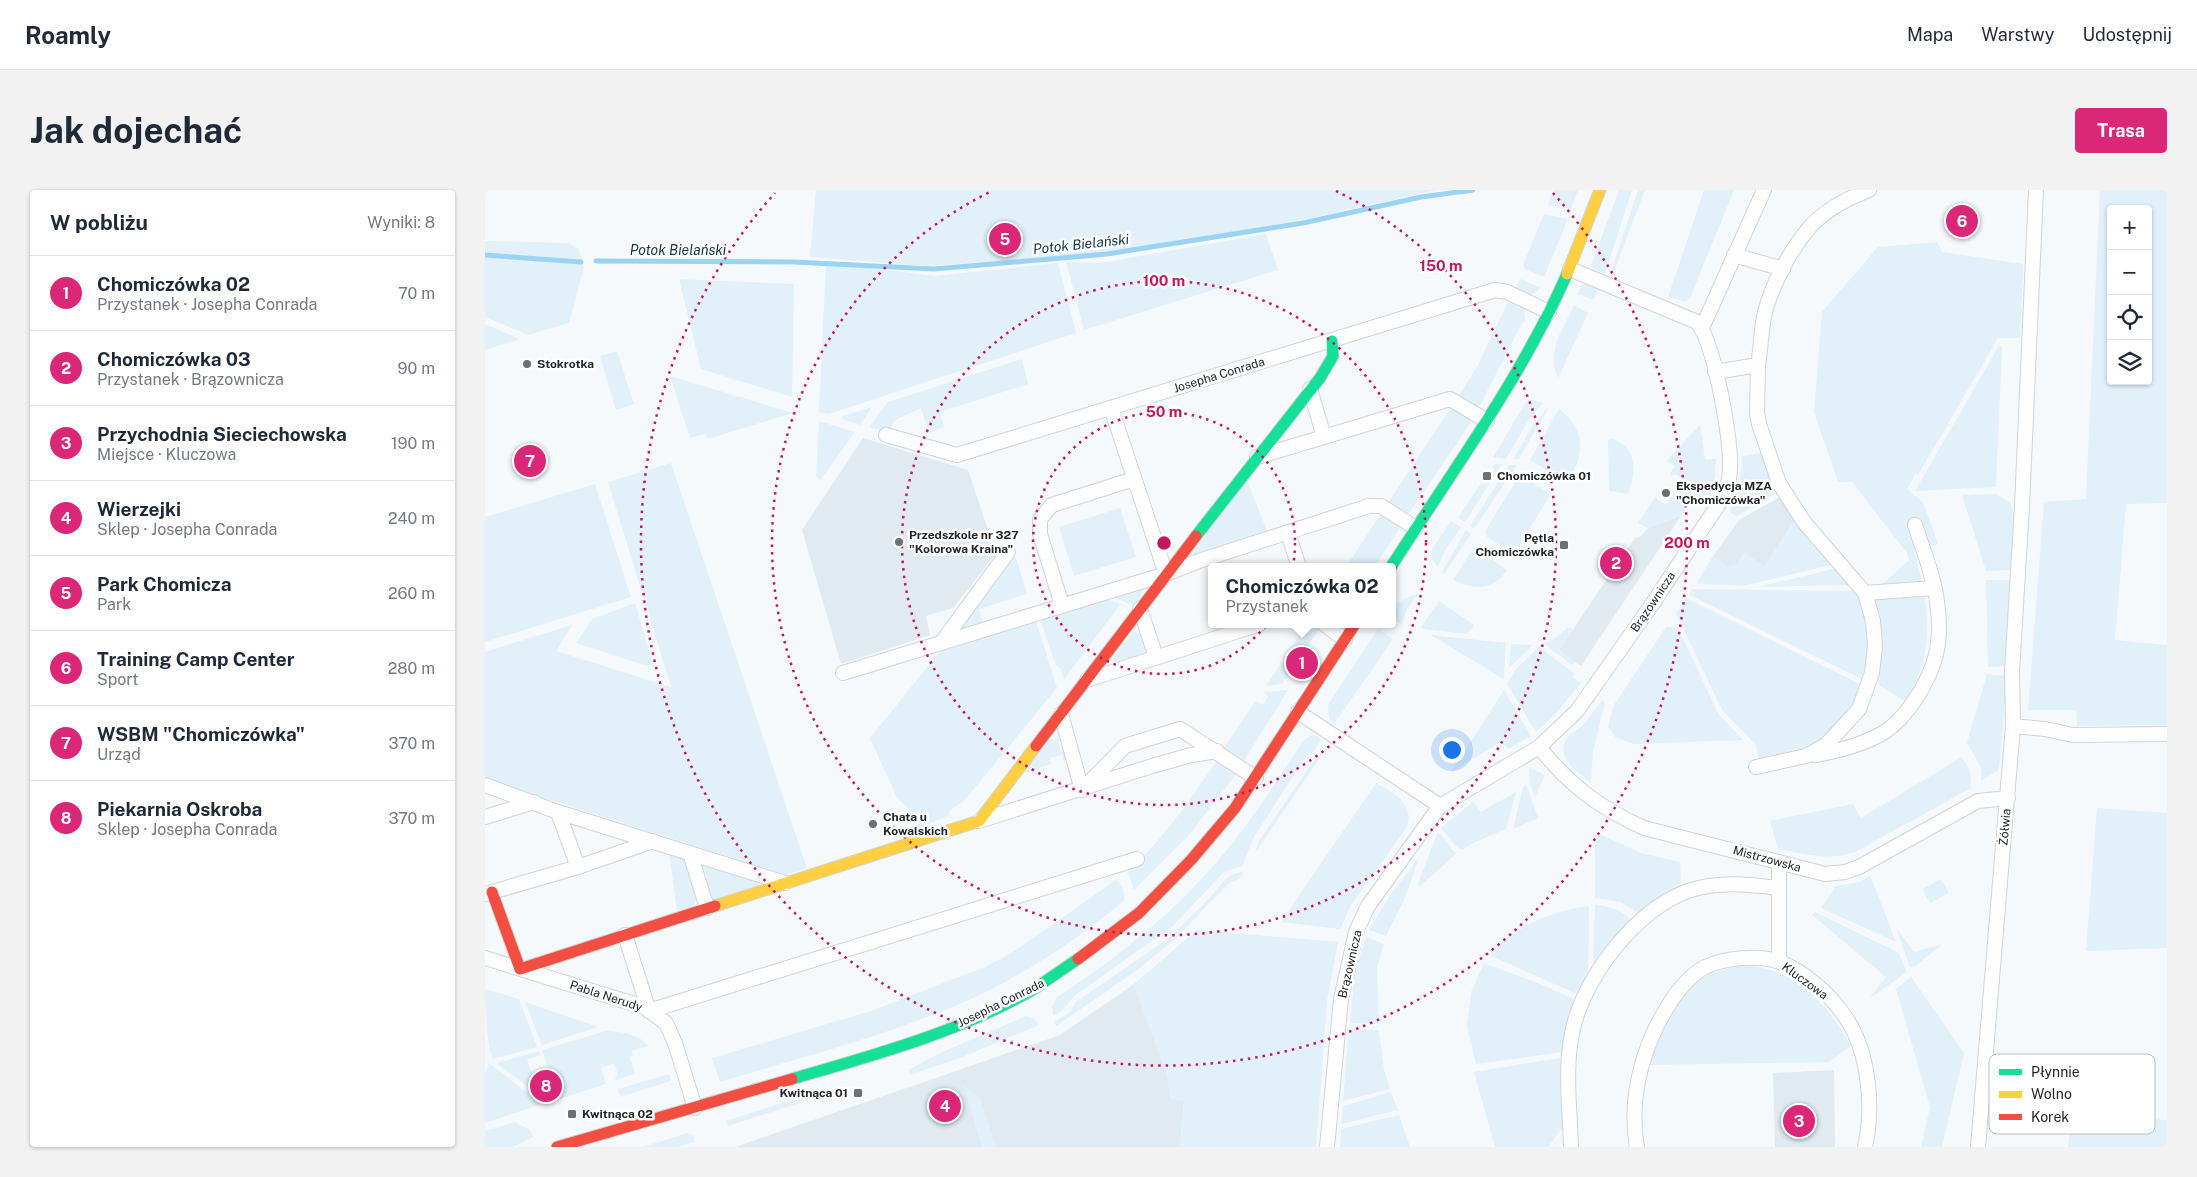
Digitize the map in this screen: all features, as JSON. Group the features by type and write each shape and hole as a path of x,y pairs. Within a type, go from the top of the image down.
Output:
{"street":[{"path":"1394,563 1487,421 1522,364 1570,269 1600,190"},
{"path":"1570,269 1697,322 1702,328 1763,190"},
{"path":"1807,756 1826,745 1859,709 1868,685 1875,646 1873,621 1865,593 1804,522 1779,483 1759,424 1758,365 1765,314 1771,294 1783,269 1811,226 1831,209 1869,190"},
{"name":"Żółwia","path":"1977,1147 2013,726 2012,671 2022,506 2036,190"},
{"path":"1735,255 1783,269"},
{"name":"Josepha Conrada","path":"886,435 957,455 1495,290 1507,292 1549,312"},
{"name":"Brązownicza","path":"1327,1147 1341,999 1357,932 1369,906 1440,806 1539,747 1577,710 1653,603 1724,496 1729,476 1730,458 1715,372 1707,339 1702,328"},
{"path":"979,821 1141,609 1165,574 1310,389 1332,359 1332,341"},
{"path":"1715,372 1758,365"},
{"path":"1310,389 1324,437"},
{"path":"1256,458 1450,399 1487,421"},
{"path":"1111,408 1165,574"},
{"path":"1062,606 1040,534 1040,519 1052,505 1134,479"},
{"path":"843,673 1165,574 1199,561 1369,506 1381,506 1416,528"},
{"path":"1756,767 1839,751 1866,742 1885,732 1898,722 1922,689 1935,662 1939,637 1937,602 1934,588 1915,525"},
{"path":"1288,533 1298,563"},
{"path":"942,642 1008,552"},
{"path":"1865,593 1934,588"},
{"path":"1141,609 1156,657"},
{"path":"1087,680 1247,628"},
{"path":"1329,628 1345,640"},
{"name":"Josepha Conrada","path":"557,1147 861,1059 967,1021 1033,989 1099,944 1167,885 1213,836 1256,778 1352,628"},
{"path":"1298,712 1440,806"},
{"path":"1061,714 1082,790"},
{"path":"2013,726 2045,729 2073,735 2167,734"},
{"path":"1082,790 1125,746 1181,729 1256,778"},
{"name":"Mistrzowska","path":"1539,747 1570,782 1621,818 1644,828 1825,874 1845,872 1859,867 1978,801 2008,798"},
{"path":"653,841 578,867 489,893 520,969 1152,766 1191,755 1217,751"},
{"path":"485,785 558,812 785,883"},
{"path":"485,817 534,802"},
{"path":"558,812 578,867"},
{"path":"690,853 707,908"},
{"path":"625,935 649,1011 1137,858"},
{"path":"1779,862 1779,961"},
{"path":"1571,1147 1569,1060 1573,1029 1591,984 1608,958 1640,922 1656,908 1686,892 1716,884 1750,884 1779,888"},
{"name":"Pabla Nerudy","path":"485,958 643,1007 666,1023 675,1043 695,1108"},
{"name":"Kluczowa","path":"1637,1147 1635,1097 1639,1074 1656,1027 1672,1001 1689,980 1705,968 1744,958 1779,961 1797,972 1821,990 1836,1005 1851,1028 1859,1046 1866,1078 1869,1130 1865,1147"}],"shaded area":[{"path":"816,190 1436,190 1271,227 1124,252 927,266 810,257"},
{"path":"1553,190 1578,190 1571,209 1548,205"},
{"path":"1619,190 1632,190 1605,274 1594,269 1591,265"},
{"path":"1638,190 1645,190 1612,277 1610,275"},
{"path":"1704,190 1734,190 1690,298 1686,302 1668,297"},
{"path":"2100,190 2167,190 2167,503 2126,504 2115,640 2167,645 2167,725 2077,726 2076,710 2028,710 2044,502 2086,499"},
{"path":"1544,214 1568,219 1544,277 1525,269 1523,265"},
{"path":"1266,234 1278,270 1084,330 1066,262 1100,263"},
{"path":"485,241 568,243 579,249 584,267 569,323 528,335 485,317"},
{"path":"1937,242 1942,252 2023,264 2020,338 1998,338 1918,475 1916,474 1907,489 1923,502 1938,544 1914,550 1923,590 1927,627 1922,663 1916,682 1906,702 1879,685 1880,639 1878,618 1872,594 1909,560 1907,553 1852,482 1838,482 1814,412 1822,312 1878,247"},
{"path":"826,262 934,276 1058,263 1076,333 829,414 819,412"},
{"path":"679,279 794,284 792,397 701,369"},
{"path":"1521,279 1541,288 1532,295 1514,289"},
{"path":"1585,284 1598,290 1594,300 1578,294 1581,285"},
{"path":"1508,302 1524,310 1525,322 1522,323 1480,405 1472,408 1457,399 1478,365"},
{"path":"1574,305 1588,313 1558,378 1555,368 1555,349 1557,340"},
{"path":"485,324 520,339 485,350"},
{"path":"1999,346 2002,346 1996,487 1915,491"},
{"path":"617,351 634,404 616,410 600,356"},
{"path":"1022,359 1028,384 940,412 944,427 929,433 921,408 895,420 888,432 869,427 888,402"},
{"path":"670,376 793,413 708,439 706,434 690,438"},
{"path":"1533,400 1543,403 1528,421 1506,459 1493,457 1526,402"},
{"path":"1550,405 1519,459 1513,459 1533,425"},
{"path":"1452,406 1472,421 1410,512 1401,513 1388,503"},
{"path":"872,407 860,425 842,419 843,416"},
{"path":"1559,409 1575,426 1580,444 1577,462 1567,482 1530,460"},
{"path":"819,421 855,432 820,480 816,476"},
{"path":"1700,425 1705,459 1716,459 1714,484 1708,499 1698,492 1681,516 1648,528 1638,523 1655,497 1666,505 1686,476 1683,479 1675,474 1673,476 1670,474 1675,466 1666,461"},
{"name":"Przedszkole nr 327 \"Kolorowa Kraina\"","path":"863,438 968,470 996,554 953,608 926,616 930,635 841,664 802,530"},
{"path":"1612,439 1627,448 1631,455 1633,478 1628,494 1609,491 1608,440"},
{"path":"1762,453 1778,492 1736,516 1730,512 1739,485 1742,456"},
{"path":"671,463 807,868 786,875 485,779 485,652 572,625 556,651 671,687 608,482"},
{"path":"1494,464 1502,464 1465,522 1458,518 1482,482 1485,484 1495,469 1492,467"},
{"path":"1509,465 1517,465 1474,529 1470,526"},
{"path":"1520,475 1551,494 1514,554 1487,537 1485,531"},
{"path":"1246,478 1267,531 1195,555 1193,553"},
{"path":"595,484 631,597 485,642 485,517"},
{"path":"1997,494 2010,503 2017,522 2013,570 1986,571 1962,495"},
{"path":"1780,497 1799,521 1793,523 1765,566 1736,565 1727,567 1713,556 1739,520"},
{"path":"1120,508 1136,557 1074,576 1059,527"},
{"path":"1382,512 1402,525 1377,563 1349,563"},
{"path":"1681,516 1581,666 1559,650 1635,538 1641,536 1648,528"},
{"path":"1451,521 1461,527 1444,552 1438,567 1431,558 1431,551"},
{"path":"1799,521 1835,564 1743,586 1699,584 1697,582 1713,556 1727,567 1736,564 1744,552 1765,566 1793,523"},
{"path":"1466,530 1471,534 1444,574 1442,572"},
{"path":"1474,547 1507,570 1496,582 1483,587 1476,587 1453,580"},
{"path":"1011,555 1016,558 1027,594 979,609 983,623 958,631"},
{"path":"1837,568 1852,585 1758,587"},
{"path":"1986,580 2014,580 2007,666 1988,667"},
{"path":"1139,587 1143,592 1135,606 1109,595"},
{"path":"1692,589 1857,591 1868,625 1870,646 1866,681 1689,595"},
{"path":"1417,595 1407,609 1402,625 1396,621 1396,605"},
{"path":"1100,597 1135,609 1120,605 1064,679 1061,669 1056,665 1039,616"},
{"path":"1686,598 1864,686 1856,701 1834,729 1815,745 1800,752 1759,762 1756,745 1722,710 1676,613"},
{"path":"1439,601 1474,625 1467,634 1423,629 1421,627"},
{"path":"635,603 653,664 647,666 576,643 592,619"},
{"path":"1035,618 1057,688 964,801 950,810 949,816 918,828 913,813 897,798 870,738 946,644"},
{"path":"1569,627 1573,630 1559,650 1575,661 1572,665 1543,643 1554,639"},
{"path":"1666,627 1678,628 1719,715 1743,740 1634,744 1615,737 1608,726 1614,705"},
{"path":"1304,628 1320,628 1282,684 1266,686"},
{"path":"1378,629 1393,639 1334,724 1329,718 1328,705"},
{"path":"1133,631 1142,635 1147,651 1145,655 1118,664 1112,660"},
{"path":"1431,635 1506,643 1504,678 1502,678"},
{"path":"1511,644 1533,645 1509,668 1509,667"},
{"path":"1539,647 1574,673 1573,678 1581,683 1554,716 1536,732 1507,684 1515,670"},
{"path":"1987,674 2007,676 1999,770 1981,781 1981,767 1967,743"},
{"path":"1288,690 1244,761 1223,749 1256,701 1263,705 1268,696 1263,692"},
{"path":"1504,690 1531,736 1508,749 1501,742 1451,772"},
{"path":"1602,700 1605,702 1593,751 1591,783 1570,765 1564,753 1564,747 1571,733 1583,725"},
{"path":"1315,735 1321,739 1313,754 1307,755 1254,837 1242,866 1224,872 1173,926 1074,996 1062,1011 1053,1016 1052,1007 1056,998 1128,946 1174,907 1195,886 1243,829 1303,741"},
{"path":"1059,738 1062,740 1058,741 1061,752 1066,750 1068,759 1063,760 1062,755 1050,758 1051,764 1024,773 1049,740"},
{"path":"1330,742 1255,853 1259,841 1314,760"},
{"path":"1962,757 1970,770 1971,788 1857,851 1827,857 1778,849 1770,821 1853,804 1861,818"},
{"path":"1218,759 1237,773 1188,836 1134,890 1128,872 1166,832"},
{"path":"1529,767 1545,775 1535,797 1530,783"},
{"path":"1376,783 1401,800 1408,812 1409,819 1407,827 1351,905 1340,929 1281,922"},
{"path":"1526,784 1538,818 1513,829 1523,787"},
{"path":"1516,792 1506,829 1463,849 1458,848 1441,828 1473,802 1481,812"},
{"path":"2097,808 2167,813 2167,948 2086,951"},
{"path":"1438,832 1456,854 1419,887 1418,883"},
{"path":"1595,832 1641,853 1680,862 1681,881 1679,887 1660,896 1638,913 1621,902 1595,898"},
{"path":"669,852 684,857 696,890 695,902 692,906 677,911"},
{"path":"1419,858 1405,898 1386,936 1369,930 1391,894"},
{"path":"698,862 758,880 759,885 710,901 703,879 707,878 703,865 698,864"},
{"path":"1244,871 1239,879 1230,882 1173,941 1133,973 1056,1026 1055,1021 1070,1012 1076,1002 1169,938 1204,904 1225,880 1231,875"},
{"path":"1870,875 1896,942 1821,908 1836,886 1860,882"},
{"path":"1941,879 1949,893 1930,903 1922,889"},
{"path":"1116,880 1123,889 1124,901 1056,952 982,994 951,1008 886,1032 720,1082 712,1058 871,1011 985,967 1013,952"},
{"path":"1595,904 1618,910 1632,920 1612,939 1593,967"},
{"path":"1589,906 1588,976 1579,995 1487,954 1521,928 1547,916"},
{"path":"1815,912 1899,953 1906,971 1869,999 1886,977 1812,915"},
{"path":"1896,928 1914,952 1943,944 1914,967 1910,967"},
{"path":"1197,930 1338,942 1327,1001 1316,1147 1180,1147 1184,1101 1170,1099 1167,1077 1134,984"},
{"path":"1366,937 1384,944 1377,967 1379,1024 1350,1023 1355,971"},
{"path":"1484,963 1538,983 1576,1000 1566,1027 1564,1052 1476,1064 1467,1026 1471,992"},
{"path":"1744,965 1780,973 1808,990 1831,1015 1851,1046 1829,1062 1648,1065 1655,1042 1667,1018 1682,997 1700,980 1710,974"},
{"path":"1911,977 1964,1053 1942,1147 1921,1147 1930,1107 1896,989"},
{"path":"1134,984 1168,1077 1170,1098 1184,1101 1180,1147 735,1147 1060,1035"},
{"path":"485,989 519,999 537,1047 493,1059 488,1037"},
{"path":"525,1002 598,1027 542,1045"},
{"path":"1026,1016 1034,1019 1039,1025 960,1058 910,1075 908,1070 938,1054"},
{"path":"1349,1029 1379,1030 1384,1070 1390,1089 1343,1101"},
{"path":"606,1031 634,1036 648,1046 631,1051 633,1056 630,1057 635,1074 616,1080 615,1077 618,1075 614,1063 601,1068 606,1084 559,1099 542,1050"},
{"path":"539,1051 541,1055 527,1060 541,1097 497,1063"},
{"path":"1566,1057 1565,1124 1548,1147 1495,1147 1474,1072"},
{"path":"489,1063 542,1104 485,1123 485,1072"},
{"path":"1834,1070 1835,1147 1775,1147 1773,1073"},
{"path":"669,1074 671,1081 620,1097 618,1089"},
{"path":"963,1085 980,1097 996,1147 982,1147"},
{"path":"1391,1092 1398,1110 1341,1124 1343,1106"},
{"path":"805,1098 806,1101 728,1126 726,1121 781,1103 790,1103 790,1100"},
{"path":"1399,1115 1410,1147 1340,1147 1341,1129"},
{"path":"2155,1119 2167,1120 2167,1147 2068,1147 2070,1134 2155,1134"},
{"path":"515,1122 530,1130 533,1137 513,1147 485,1147 485,1131"},
{"path":"687,1133 694,1136 694,1142 678,1147 643,1147"}],"waterway":[{"name":"Potok Bielański","path":"596,261 794,262 934,269 1107,254 1303,223 1421,197 1473,190"},
{"name":"Potok Bielański","path":"485,255 581,262"}],"traffic: fast":[{"path":"1394,563 1507,388 1529,351 1567,274"},
{"path":"1196,536 1320,378 1333,356 1332,341"},
{"path":"792,1079 916,1041 977,1018 1034,989 1078,959"}],"traffic: slow":[{"path":"1567,274 1600,190"},
{"path":"715,906 979,821 1036,746"}],"traffic: jam":[{"path":"1036,746 1196,536"},
{"path":"1078,959 1139,913 1191,860 1235,808 1352,628"},
{"path":"492,892 520,969 715,906"},
{"path":"557,1147 792,1079"}],"place":[{"name":"Training Camp Center","path":"1962,221"},
{"name":"Park Chomicza","path":"1005,239"},
{"name":"Stokrotka","path":"527,364"},
{"name":"WSBM \"Chomiczówka\"","path":"530,461"},
{"name":"Chomiczówka 01","path":"1487,476"},
{"name":"Ekspedycja MZA \"Chomiczówka\"","path":"1666,493"},
{"name":"Przedszkole nr 327 \"Kolorowa Kraina\"","path":"899,542"},
{"name":"Pętla Chomiczówka","path":"1564,545"},
{"name":"Chomiczówka 03","path":"1616,563"},
{"name":"Chomiczówka 02","path":"1302,663"},
{"name":"Chata u Kowalskich","path":"873,824"},
{"name":"Piekarnia Oskroba","path":"546,1086"},
{"name":"Kwitnąca 01","path":"858,1093"},
{"name":"Wierzejki","path":"945,1106"},
{"name":"Kwitnąca 02","path":"572,1114"},
{"name":"Przychodnia Sieciechowska","path":"1799,1121"}]}
